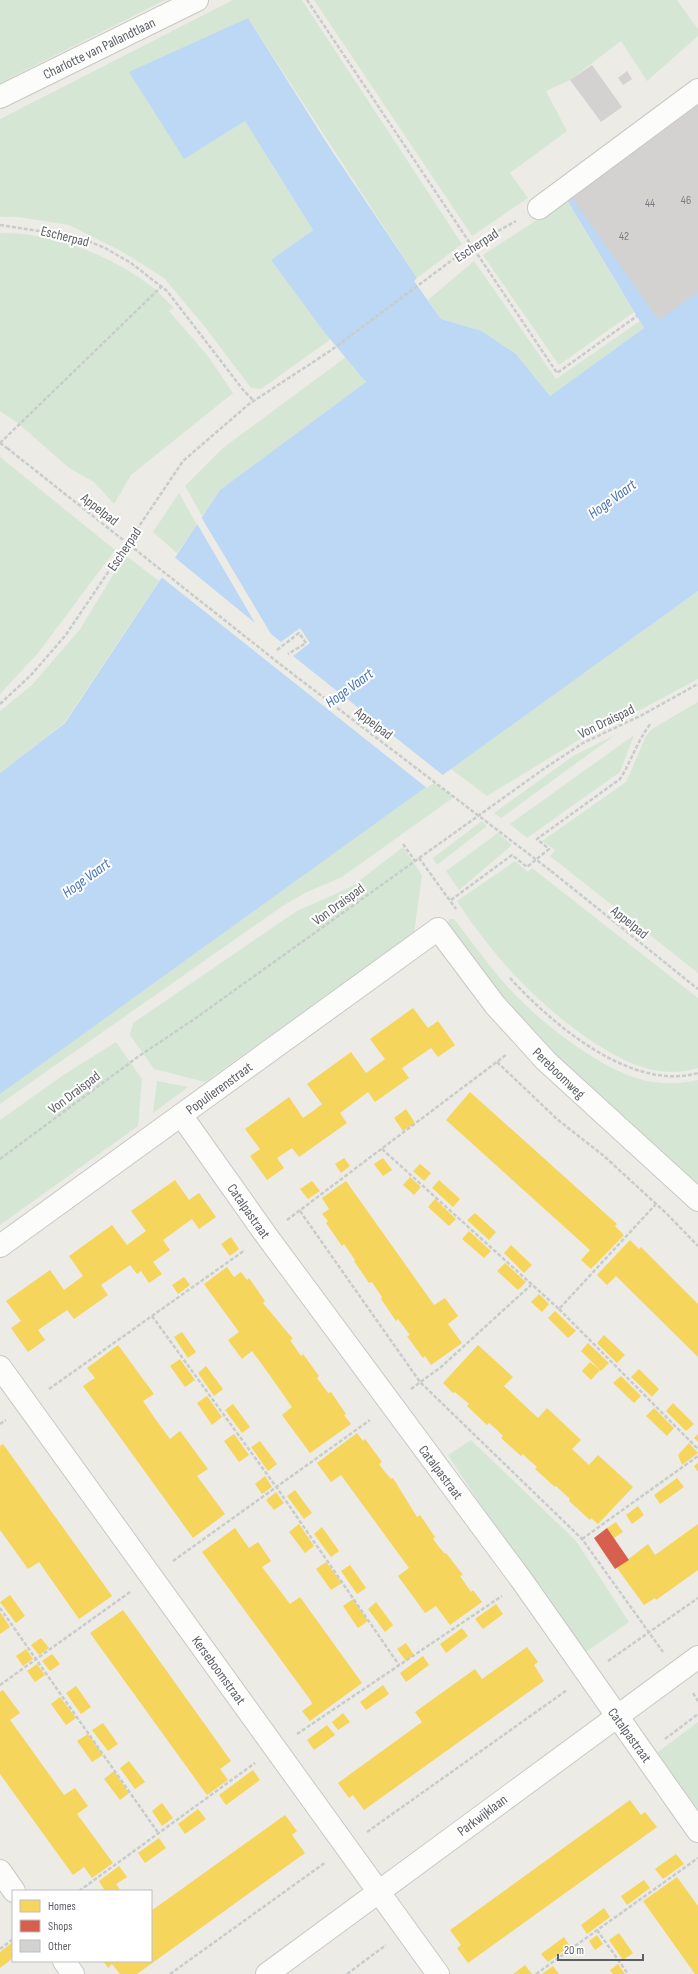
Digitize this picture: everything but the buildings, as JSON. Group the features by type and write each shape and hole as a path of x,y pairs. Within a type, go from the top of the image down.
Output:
{"street":[{"name":"Charlotte van Pallandtlaan","path":"0,96 197,0"},
{"path":"539,208 698,90"},
{"name":"Populierenstraat","path":"0,1246 438,929"},
{"name":"Pereboomweg","path":"438,929 495,1005 546,1061 698,1200"},
{"name":"Catalpastraat","path":"181,1115 266,1235 390,1405 523,1582 698,1831"},
{"name":"Kerseboomstraat","path":"0,1367 151,1577 348,1846 438,1974"},
{"name":"Parkwijklaan","path":"267,1974 698,1657"},
{"path":"0,1871 13,1890"},
{"path":"65,1962 73,1974"}],"path":[{"path":"307,0 556,373 637,316"},
{"name":"Escherpad","path":"0,704 31,675 65,636 183,461 219,429 254,401 330,351 471,246 539,208"},
{"name":"Escherpad","path":"0,225 78,236 105,248 131,263 161,287 183,311 244,391 254,401"},
{"path":"0,443 161,287"},
{"name":"Appelpad","path":"0,443 285,668 551,871 698,990"},
{"path":"277,650 299,633 306,643 288,654"},
{"name":"Von Draispad","path":"0,1159 139,1056 193,1020 539,772 583,743 642,715 698,684"},
{"path":"451,900 512,856 527,867 549,849 537,839 620,779 640,738 651,723"},
{"path":"403,844 415,861"},
{"path":"419,858 451,900 460,915"},
{"path":"507,975 544,1012 566,1030 623,1066 644,1073 666,1077 698,1073"},
{"path":"497,1062 558,1120 604,1156 656,1204 698,1246"},
{"path":"382,1149 559,1309 698,1449"},
{"path":"559,1309 656,1204"},
{"path":"300,1211 420,1382 582,1539 698,1701"},
{"path":"0,1685 277,1488 441,1367 531,1285"},
{"path":"152,1316 277,1488 399,1665"},
{"path":"582,1539 698,1456"},
{"path":"170,1974 648,1632 698,1598"},
{"path":"0,1608 159,1834"},
{"path":"536,1974 698,1858"},
{"path":"597,1930 628,1974"},
{"path":"0,1949 12,1940"},
{"path":"347,1974 389,1943"}],"green space":[{"path":"0,0 165,0 0,83"},
{"path":"233,0 302,0 462,244 417,278 248,18 245,121 313,230 271,260 331,339 261,389 251,388 205,327 164,278 121,251 69,225 18,217 0,217 0,119"},
{"path":"314,0 677,0 698,29 698,36 647,81 621,41 570,80 546,91 567,131 510,173 528,198 472,236"},
{"path":"567,200 634,312 559,365 483,255"},
{"path":"0,233 20,234 60,241 100,256 136,275 155,289 174,308 169,311 207,355 233,393 131,475 114,504 94,482 69,468 19,424 0,411"},
{"path":"474,261 556,379 640,321 644,328 550,396 516,354 482,331 441,319 428,300"},
{"path":"346,357 366,382 220,490 202,516 185,486 223,448"},
{"path":"0,457 115,550 38,653 0,694"},
{"path":"179,493 197,525 177,553 153,532"},
{"path":"125,555 159,581 64,723 0,773 0,711 32,685 81,628"},
{"path":"698,591 698,679 640,710 605,724 487,796 451,769"},
{"path":"698,702 698,973 550,856 555,850 542,841 626,782 646,736 652,729"},
{"path":"615,735 501,818 494,813 573,756"},
{"path":"634,735 620,772 527,838 510,824"},
{"path":"432,782 454,797 342,877 307,892 284,905 0,1104 0,1093"},
{"path":"482,821 487,826 437,865 433,858"},
{"path":"498,833 512,845 459,890 446,871"},
{"path":"403,847 422,875 414,933 205,1082 154,1069 130,1035 133,1023 297,911 351,887"},
{"path":"515,861 528,872 532,868 698,998 698,1068 670,1072 656,1071 630,1063 605,1050 573,1028 535,996 501,960 471,922 457,901"},
{"path":"449,919 454,919 493,970 520,1000 553,1029 591,1056 610,1067 647,1081 672,1083 698,1080 698,1188 576,1077 514,1012 448,925"},
{"path":"116,1042 142,1079 138,1126 0,1225 0,1120 65,1074"},
{"path":"157,1081 188,1087 153,1113"},
{"path":"471,1440 576,1541 629,1622 580,1656 448,1455"},
{"path":"698,1722 698,1817 654,1755"}],"water":[{"name":"Hoge Vaart","path":"248,18 328,145 417,278 414,281 441,319 482,331 516,354 550,396 644,328 567,200 698,106 698,591 0,1094 0,773 65,723 220,490 366,382 325,333 271,260 313,230 245,121 184,159 129,72"}],"pier":[{"path":"200,515 271,634 281,642 300,628 310,643 293,656 444,776 427,788 160,576 173,556 255,623 196,522"}]}
